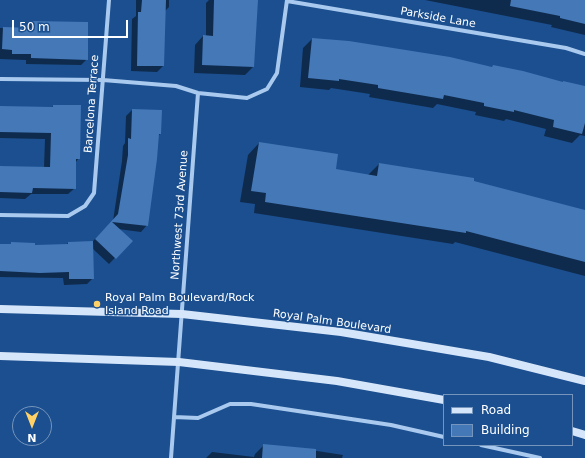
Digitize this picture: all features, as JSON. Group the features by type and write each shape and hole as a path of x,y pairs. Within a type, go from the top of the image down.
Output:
{"main road":[{"name":"Royal Palm Boulevard","path":"0,309 182,314 341,332 489,357 585,381"},
{"path":"0,356 179,362 337,381 443,400"},
{"path":"573,431 585,435"}],"street":[{"name":"Barcelona Terrace","path":"0,215 68,216 85,206 94,193 109,0"},
{"path":"0,79 103,80 176,86 198,93 247,98 267,89 277,73 287,1"},
{"name":"Parkside Lane","path":"287,1 566,48 585,54"},
{"name":"Northwest 73rd Avenue","path":"171,458 198,93"},
{"path":"174,416 198,418 230,404 251,404 391,425 443,437"},
{"path":"486,446 540,458"}],"building":[{"path":"142,0 166,0 164,66 137,66 138,12 141,12"},
{"path":"214,0 258,0 254,67 202,65 203,35 213,36"},
{"path":"511,0 585,0 585,24 560,18 560,16 510,6"},
{"path":"32,21 88,22 88,60 31,58 31,54 12,54 12,50 2,49 3,27 32,28"},
{"path":"312,38 349,41 450,57 492,67 493,65 523,71 563,82 585,86 585,123 582,134 553,127 554,120 514,110 514,112 484,106 484,103 444,95 443,99 378,88 378,85 339,79 339,81 308,78"},
{"path":"53,105 81,105 80,159 76,159 76,189 33,188 32,193 0,192 0,166 50,167 51,133 0,132 0,106 53,107"},
{"path":"132,109 162,110 161,134 159,134 148,226 112,222 133,241 116,259 95,239 118,214 128,155 128,138 131,139"},
{"path":"259,142 338,154 336,169 377,176 379,163 474,178 474,181 585,210 585,262 466,231 466,233 265,202 266,193 251,191"},
{"path":"93,241 94,279 69,279 69,272 40,273 0,271 0,244 11,244 11,242 35,243 35,245 68,244 68,242"},
{"path":"263,444 316,449 316,458 262,458"}],"place":[{"name":"Royal Palm Boulevard/Rock Island Road","path":"97,304"}]}
